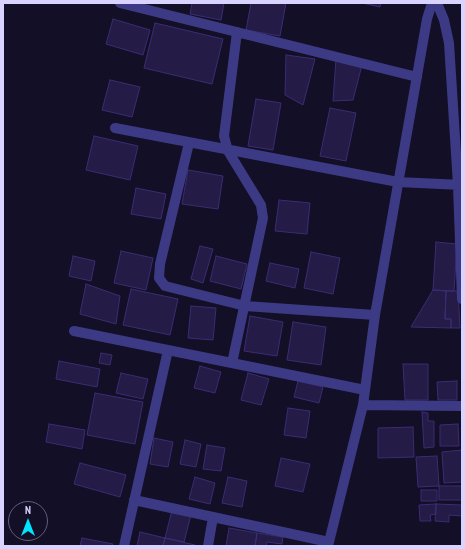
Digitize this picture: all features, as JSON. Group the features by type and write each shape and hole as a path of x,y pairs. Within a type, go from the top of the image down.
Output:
{"street":[{"path":"120,3 417,77"},
{"path":"134,500 328,544 363,405 375,315 417,77 432,3"},
{"path":"436,3 444,20 449,43 460,185 462,299"},
{"path":"232,363 263,218 261,205 228,151 224,136 237,32"},
{"path":"115,128 228,151 398,182 460,185"},
{"path":"189,143 160,264 159,278 165,286 245,306 375,315"},
{"path":"74,331 365,390"},
{"path":"124,546 168,350"},
{"path":"363,405 462,406"},
{"path":"208,546 213,517"}],"building":[{"path":"192,3 224,3 221,20 190,14"},
{"path":"251,3 286,3 280,36 246,30"},
{"path":"362,3 381,3 380,7"},
{"path":"113,19 150,30 143,55 106,44"},
{"path":"155,23 223,39 212,84 144,68"},
{"path":"286,55 315,59 303,105 285,95"},
{"path":"336,59 362,65 353,100 333,101"},
{"path":"110,80 140,87 132,117 102,110"},
{"path":"256,99 281,103 273,150 248,146"},
{"path":"330,108 356,113 346,161 320,156"},
{"path":"94,136 138,146 130,180 86,170"},
{"path":"188,170 223,176 218,209 182,204"},
{"path":"136,188 166,194 161,219 131,214"},
{"path":"279,200 310,203 307,234 275,231"},
{"path":"436,242 457,244 454,291 433,290"},
{"path":"200,246 213,249 203,283 191,279"},
{"path":"121,251 153,258 146,290 114,283"},
{"path":"311,252 340,258 333,294 304,288"},
{"path":"73,256 95,261 91,281 69,276"},
{"path":"216,256 247,264 241,289 210,281"},
{"path":"270,263 299,269 295,288 266,281"},
{"path":"86,284 120,296 116,324 80,314"},
{"path":"131,289 178,299 170,335 123,325"},
{"path":"433,290 446,291 445,319 451,319 451,328 411,327"},
{"path":"446,291 458,291 460,328 451,328 451,319 445,319"},
{"path":"191,306 216,308 213,340 188,338"},
{"path":"250,316 283,322 277,356 244,351"},
{"path":"293,322 326,327 321,365 287,360"},
{"path":"101,353 112,355 110,365 99,363"},
{"path":"59,361 100,369 97,387 56,379"},
{"path":"403,364 428,364 428,400 405,400"},
{"path":"200,366 221,372 215,393 194,388"},
{"path":"121,373 148,379 143,399 116,393"},
{"path":"248,373 269,379 261,405 241,400"},
{"path":"298,381 323,387 319,403 294,397"},
{"path":"457,381 457,400 438,400 437,382"},
{"path":"95,393 143,402 135,444 87,435"},
{"path":"288,408 310,411 306,438 284,435"},
{"path":"422,412 428,413 428,421 434,421 434,447 424,448"},
{"path":"49,424 85,430 82,449 46,442"},
{"path":"458,424 459,446 440,446 440,425"},
{"path":"413,427 414,457 378,458 378,428"},
{"path":"154,438 173,442 168,467 150,464"},
{"path":"185,440 201,444 196,467 180,464"},
{"path":"207,445 225,448 221,471 203,469"},
{"path":"462,450 462,482 444,483 442,452"},
{"path":"437,456 439,486 418,487 416,457"},
{"path":"281,458 310,464 303,492 275,486"},
{"path":"80,463 126,475 120,497 74,484"},
{"path":"195,477 215,483 210,504 189,499"},
{"path":"228,477 247,481 242,507 222,503"},
{"path":"439,486 462,486 462,500 439,500"},
{"path":"421,490 437,490 437,501 421,501"},
{"path":"436,504 436,514 430,515 431,521 420,521 419,505"},
{"path":"436,504 462,505 462,516 449,515 449,522 435,521"},
{"path":"172,510 191,515 184,542 165,538"},
{"path":"229,528 257,533 255,546 226,546"},
{"path":"140,532 165,538 163,546 137,546"},
{"path":"257,533 283,537 282,544 267,542 266,546 255,546"},
{"path":"82,538 113,544 112,546 80,546"},
{"path":"165,538 195,545 163,546"}]}
